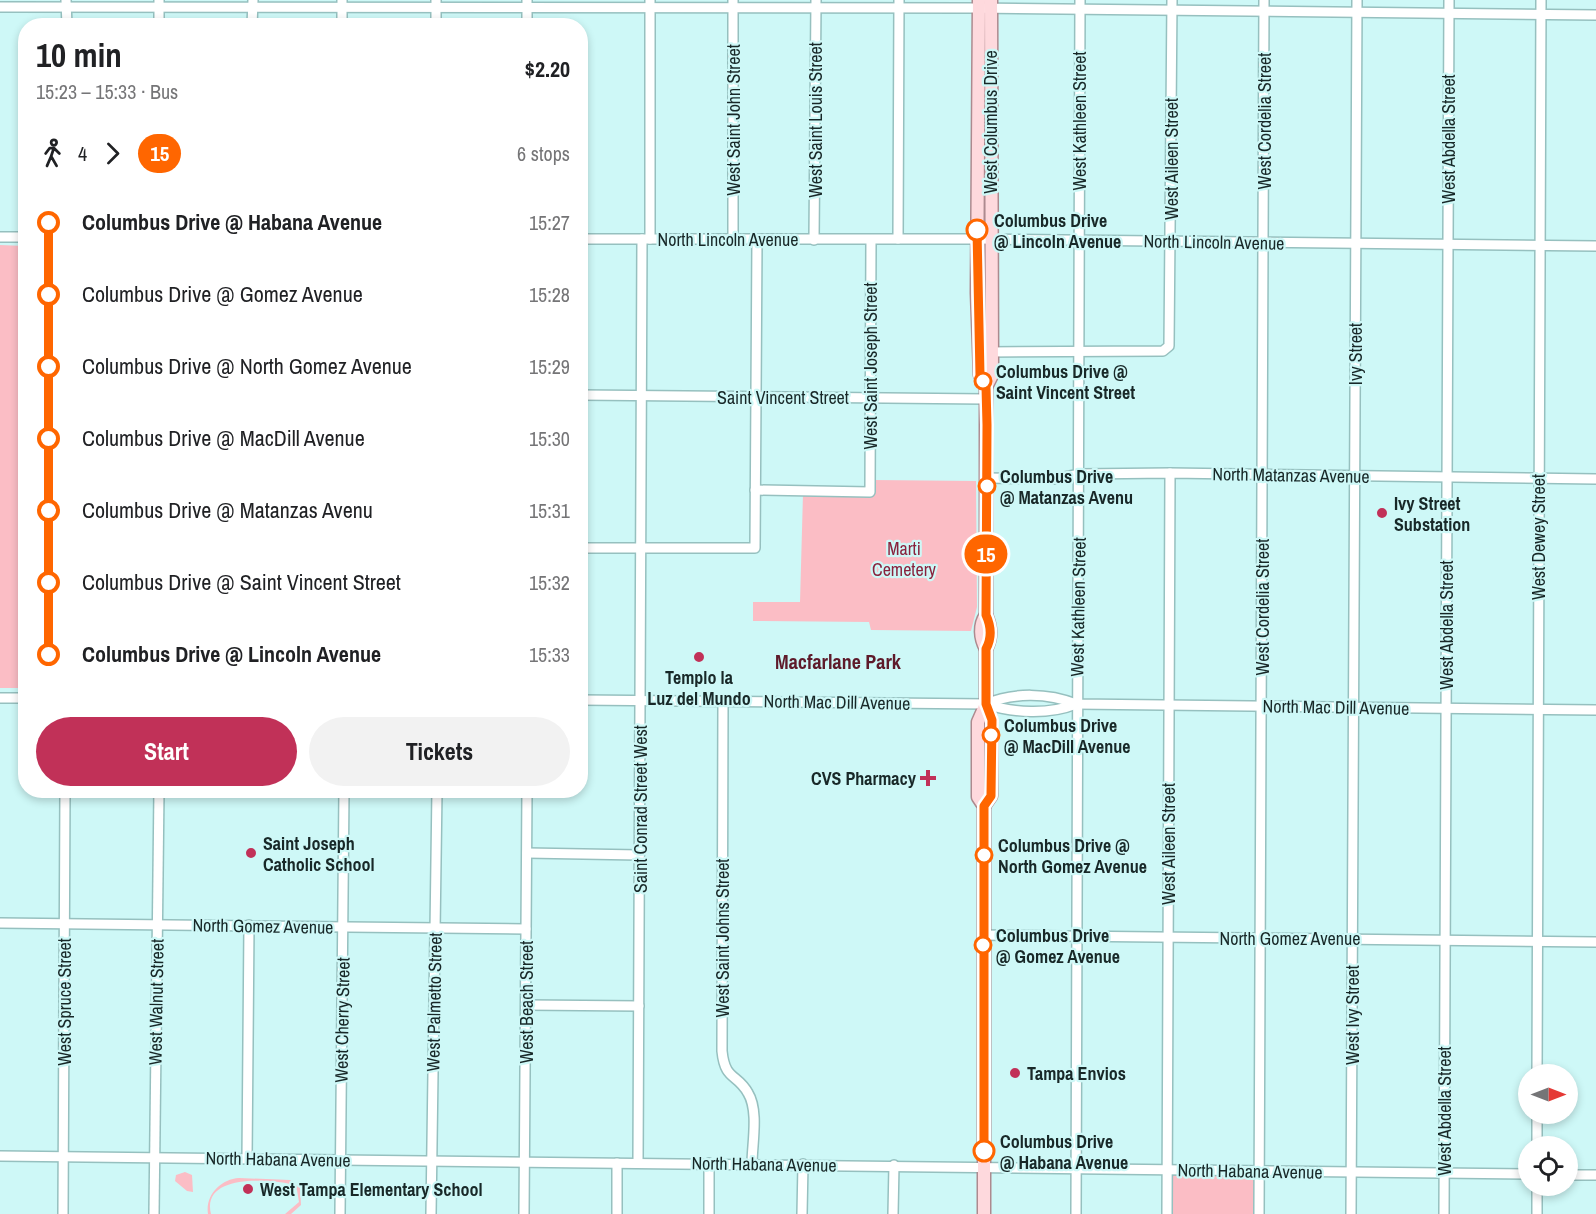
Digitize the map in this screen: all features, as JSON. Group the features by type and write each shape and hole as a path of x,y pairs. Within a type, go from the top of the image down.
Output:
{"main road":[{"name":"West Columbus Drive","path":"984,1214 984,806 978,797 978,722 986,704 986,649 990,642 990,624 986,615 986,393 980,375 985,352 983,240 985,4"}],"street":[{"name":"West Cordelia Street","path":"1260,1214 1264,0"},
{"name":"Ivy Street","path":"1353,707 1357,0"},
{"name":"West Abdella Street","path":"1444,1214 1449,0"},
{"name":"West Dewey Street","path":"1537,1064 1541,0"},
{"path":"0,7 66,4 985,4 1172,5 1264,11 1596,15"},
{"name":"Saint Conrad Street West","path":"638,1163 642,396 650,4"},
{"name":"West Saint John Street","path":"733,4 733,239"},
{"name":"West Saint Louis Street","path":"814,240 816,4"},
{"path":"898,239 899,4"},
{"name":"West Kathleen Street","path":"1076,1214 1076,704 1081,351 1078,240 1080,5"},
{"name":"West Aileen Street","path":"1081,351 1163,351 1169,346 1172,5"},
{"path":"0,237 18,237"},
{"name":"North Lincoln Avenue","path":"588,239 1078,240 1596,246"},
{"path":"588,549 755,548 757,240"},
{"name":"West Saint Joseph Street","path":"755,490 870,492 871,240"},
{"path":"985,352 1081,351"},
{"name":"Saint Vincent Street","path":"588,395 870,397 986,393"},
{"name":"West Aileen Street","path":"1167,1214 1170,473"},
{"name":"North Matanzas Avenue","path":"987,478 1055,479 1080,474 1170,473 1596,479"},
{"name":"North Mac Dill Avenue","path":"588,700 986,704 1003,696 1039,696 1059,697 1076,704 1596,710"},
{"path":"0,698 18,698"},
{"name":"West Saint Johns Street","path":"723,701 722,1051 723,1064 728,1074 744,1087 751,1099 752,1164"},
{"name":"West Ivy Street","path":"1352,1214 1353,707"},
{"name":"West Spruce Street","path":"63,1214 65,798"},
{"name":"West Walnut Street","path":"154,1214 159,798"},
{"name":"West Cherry Street","path":"340,1214 344,798"},
{"name":"West Palmetto Street","path":"431,1214 436,798"},
{"name":"West Beach Street","path":"524,1214 527,798"},
{"path":"526,853 639,855"},
{"name":"North Gomez Avenue","path":"0,923 526,928"},
{"path":"247,1159 249,925"},
{"name":"North Gomez Avenue","path":"983,934 1596,942"},
{"path":"526,1005 639,1006"},
{"name":"North Habana Avenue","path":"0,1156 1518,1174"},
{"path":"617,1163 617,1214"},
{"path":"709,1163 709,1214"},
{"path":"802,1164 802,1214"},
{"path":"894,1165 894,1214"},
{"path":"1578,1175 1596,1175"},
{"path":"1537,1196 1537,1214"}],"green space":[{"path":"0,245 18,246 18,688 0,688"},
{"name":"Marti Cemetery","path":"873,480 976,481 977,607 971,631 871,630 869,622 753,621 753,602 800,602 803,494 873,494"},
{"path":"185,1172 192,1175 193,1192 187,1191 175,1181 176,1175"},
{"path":"1171,1174 1255,1175 1255,1214 1171,1214"},
{"path":"239,1178 290,1180 300,1188 301,1205 291,1214 285,1214 299,1202 297,1190 291,1184 267,1181 239,1182 216,1192 211,1201 211,1214 208,1214 209,1200 216,1189 226,1181"}],"bus line":[{"name":"15","path":"977,230 980,375 986,387 987,425 986,615 990,624 990,642 986,649 986,704 992,720 991,796 984,806 984,1151"}],"place":[{"name":"Columbus Drive @ Lincoln Avenue","path":"977,230"},
{"name":"Columbus Drive @ Saint Vincent Street","path":"983,381"},
{"name":"Columbus Drive @ Matanzas Avenu","path":"987,486"},
{"name":"Ivy Street Substation","path":"1382,513"},
{"name":"Templo la Luz del Mundo","path":"699,657"},
{"name":"Columbus Drive @ MacDill Avenue","path":"991,735"},
{"name":"CVS Pharmacy","path":"928,778"},
{"name":"Saint Joseph Catholic School","path":"251,853"},
{"name":"Columbus Drive @ North Gomez Avenue","path":"984,855"},
{"name":"Columbus Drive @ Gomez Avenue","path":"983,945"},
{"name":"Tampa Envios","path":"1015,1073"},
{"name":"Columbus Drive @ Habana Avenue","path":"984,1151"},
{"name":"West Tampa Elementary School","path":"248,1189"}],"district":[{"name":"Macfarlane Park","path":"838,661"}]}
